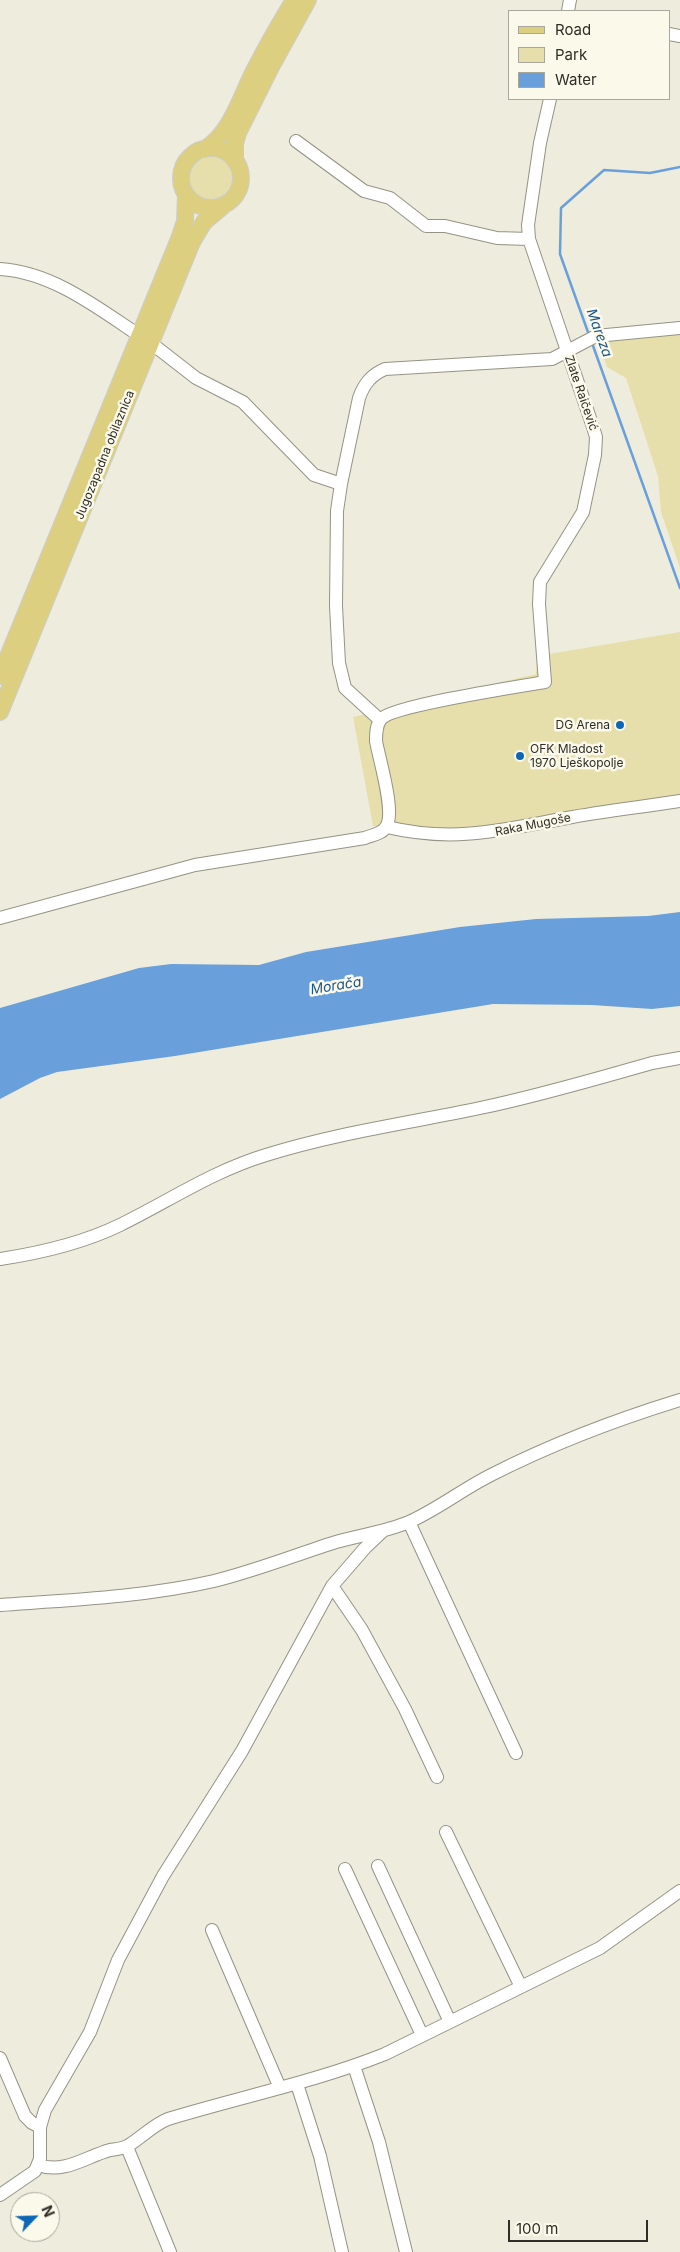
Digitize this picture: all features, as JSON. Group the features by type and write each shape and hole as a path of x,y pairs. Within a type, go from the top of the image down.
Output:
{"main road":[{"path":"294,0 269,42 230,120 218,138 205,149 195,153 184,165 181,182 186,195 192,202 202,207 212,208 229,203 239,190 241,174 235,161 234,151 238,133 271,66 308,0"},
{"path":"205,149 222,150 235,161"},
{"name":"Jugozapadna obilaznica","path":"0,712 145,339 182,230 186,214 186,195"},
{"name":"Jugozapadna obilaznica","path":"0,676 145,339 192,242 204,222 222,206"}],"street":[{"name":"Zlate Raičević","path":"380,720 393,712 545,682 539,604 540,582 582,512 596,444 593,427 529,239 528,225 540,143 550,100"},
{"path":"296,142 364,191 390,198 426,226 445,226 497,238 529,239"},
{"path":"0,269 25,273 68,290 102,309 196,378 243,402 314,475 340,484"},
{"path":"0,918 195,865 365,838 382,832 386,827 390,810 376,741 376,730 380,720 345,688 339,663 336,596 337,511 340,484 358,398 363,387 376,373 385,369 552,359 591,338 680,328"},
{"name":"Raka Mugoše","path":"386,827 409,832 446,835 485,834 569,818 680,801"},
{"path":"0,1258 57,1248 87,1239 118,1226 221,1171 266,1155 363,1131 482,1108 652,1063 680,1058"},
{"path":"0,1605 99,1598 182,1587 236,1574 384,1530 409,1522 472,1484 546,1449 616,1420 680,1400"},
{"path":"409,1522 516,1754"},
{"path":"0,2195 35,2171 41,2150 40,2127 48,2104 90,2032 118,1960 163,1876 242,1751 332,1586 365,1548 384,1530"},
{"path":"332,1586 366,1638 405,1709 437,1777"},
{"path":"446,1832 520,1987"},
{"path":"378,1866 450,2022"},
{"path":"345,1869 422,2035"},
{"path":"38,2165 64,2168 109,2151 127,2147 154,2126 168,2119 297,2084 354,2066 450,2022 600,1948 680,1891"},
{"path":"212,1930 280,2088"},
{"path":"0,2058 25,2116 32,2123 40,2127"},
{"path":"354,2066 379,2142 406,2252"},
{"path":"297,2084 320,2156 342,2252"},
{"path":"127,2147 170,2252"}],"green space":[{"path":"211,157 223,161 229,167 233,179 229,191 223,197 211,201 199,197 193,191 189,179 193,167 199,161"},
{"path":"680,332 680,568 661,512 658,476 626,378 607,367 596,338"},
{"name":"OFK Mladost 1970 Lješkopolje","path":"680,632 680,796 488,830 373,826 353,717 536,674 537,656"}],"water":[{"name":"Morača","path":"680,912 680,1006 652,1009 592,1005 493,1004 175,1056 57,1072 40,1078 0,1099 0,1008 139,968 171,964 259,965 306,952 460,927 536,919 648,916"}],"waterway":[{"name":"Mareza","path":"589,335 560,254 561,208 604,170 650,173 680,167"},
{"name":"Mareza","path":"592,343 680,588"}],"place":[{"name":"DG Arena","path":"620,725"},
{"name":"OFK Mladost 1970 Lješkopolje","path":"520,756"}]}
